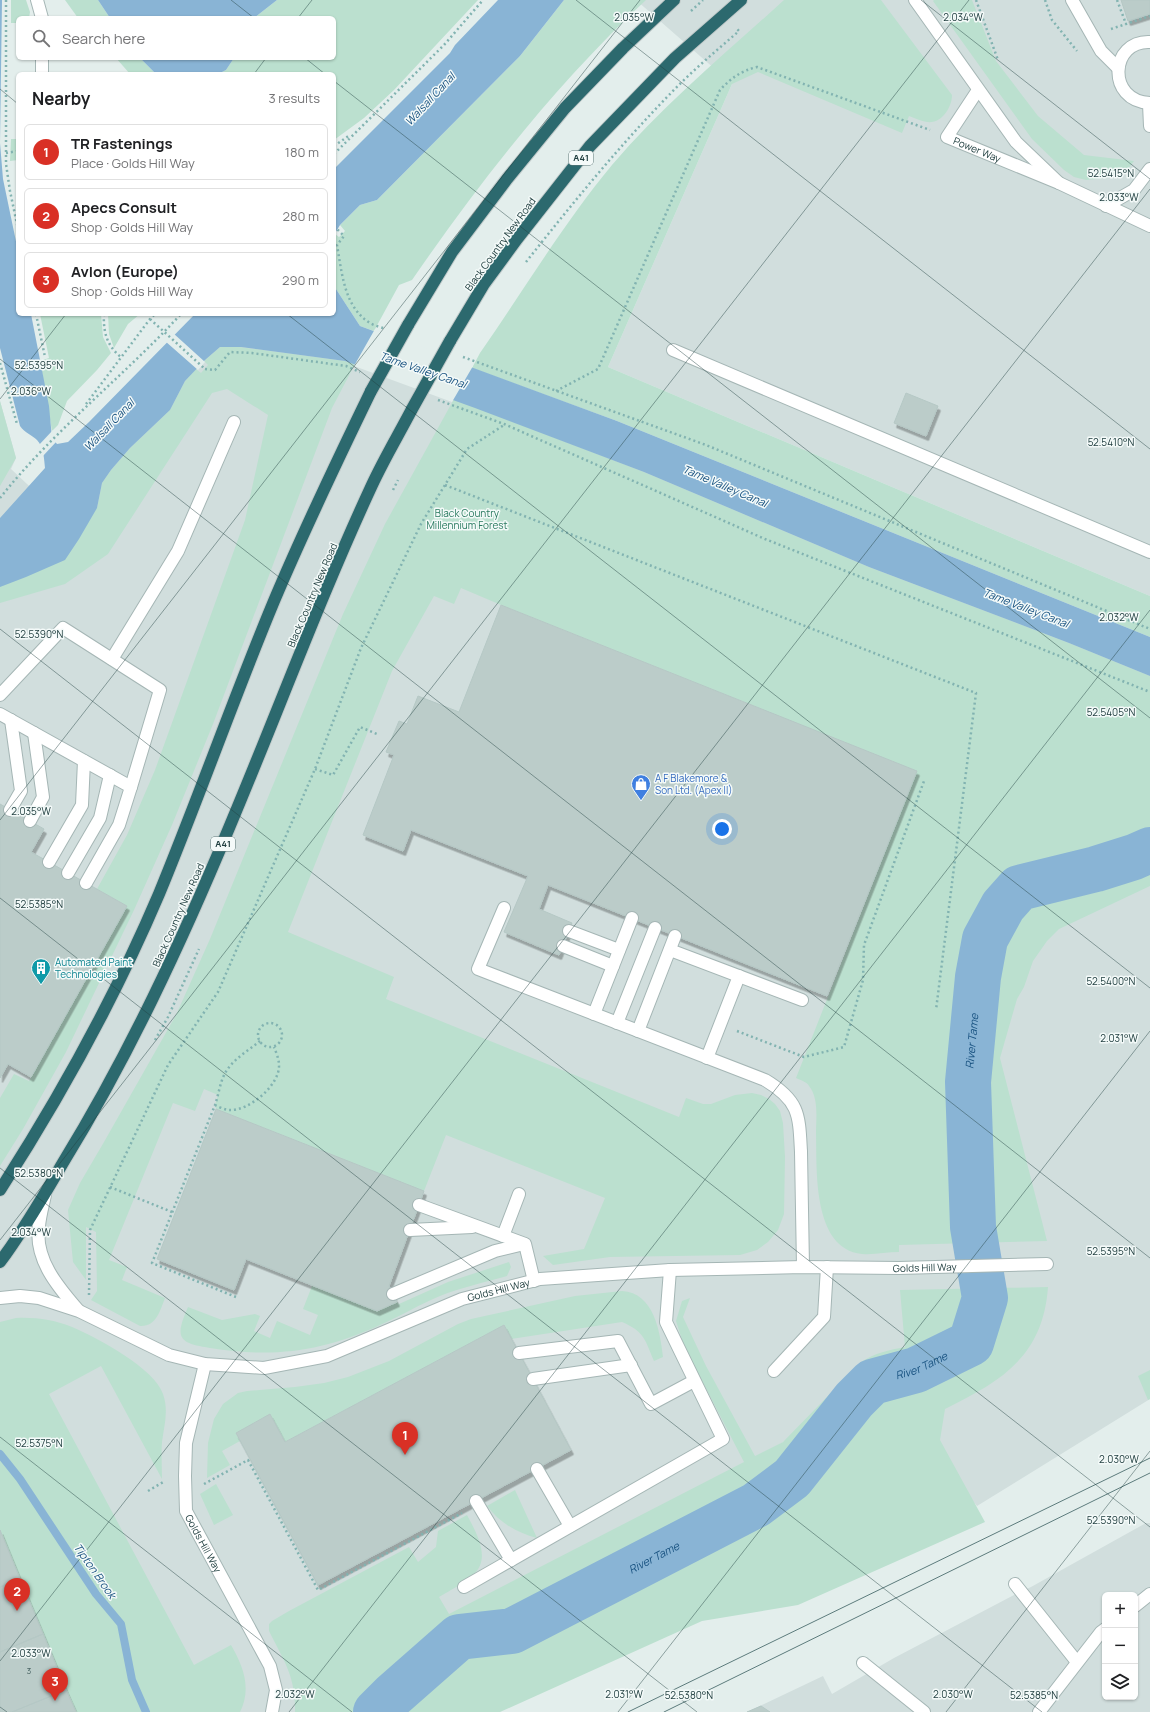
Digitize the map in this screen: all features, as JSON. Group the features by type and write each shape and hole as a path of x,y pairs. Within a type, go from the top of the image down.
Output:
{"highway":[{"path":"0,1190 26,1150 76,1063 126,966 158,896 273,603 316,504 371,392 408,325 452,252 507,179 565,108 623,48 674,0"},
{"name":"Black Country New Road","path":"0,1262 91,1118 133,1040 173,958 373,483 450,341 484,284 517,239 590,146 675,58 741,0"}],"street":[{"path":"37,0 41,16"},
{"name":"Power Way","path":"915,0 1016,142 1059,184"},
{"path":"1072,0 1101,51 1118,68"},
{"path":"1150,42 1135,45 1127,50 1121,58 1118,68 1118,79 1122,89 1129,97 1139,102 1150,104 1150,126"},
{"path":"42,60 42,72"},
{"name":"Power Way","path":"978,90 947,137 1059,184 1150,226"},
{"path":"1106,206 1134,190 1150,169"},
{"path":"673,350 1150,552"},
{"path":"112,659 178,551 234,422"},
{"path":"0,695 63,628 160,690 119,825 86,883"},
{"path":"5,717 131,787"},
{"path":"5,717 22,791 10,810"},
{"path":"30,821 43,797 34,733"},
{"path":"49,862 82,805 84,761"},
{"path":"68,873 100,818 110,775"},
{"path":"504,908 478,969 765,1080 780,1089 794,1104 800,1123 802,1152 803,1267"},
{"path":"594,1014 632,918"},
{"path":"618,1023 655,928"},
{"path":"569,931 619,950"},
{"path":"638,1031 675,936"},
{"path":"563,946 613,966"},
{"path":"670,950 802,1000"},
{"path":"706,1058 738,976"},
{"name":"Golds Hill Way","path":"46,1191 38,1227 39,1244 45,1265 58,1287 79,1310"},
{"path":"503,1236 519,1194"},
{"path":"419,1205 525,1244"},
{"path":"410,1230 477,1226"},
{"path":"525,1244 534,1281"},
{"path":"393,1294 495,1251 525,1244"},
{"name":"Golds Hill Way","path":"0,1298 20,1296 39,1298 79,1310 169,1355 205,1364 264,1368 327,1356 462,1299 540,1279 670,1270 803,1267 899,1268 1047,1264"},
{"path":"774,1371 824,1317 827,1267"},
{"path":"464,1586 722,1439 666,1322 670,1270"},
{"path":"519,1353 618,1341 651,1404 694,1381"},
{"name":"Golds Hill Way","path":"205,1364 186,1443 186,1511 270,1666 276,1690 272,1712"},
{"path":"533,1379 631,1365"},
{"path":"536,1469 570,1526"},
{"path":"476,1501 511,1560"},
{"path":"1015,1584 1077,1662"},
{"path":"1138,1604 1150,1594"},
{"path":"1039,1712 1102,1631"},
{"path":"863,1663 924,1712"}],"path":[{"path":"6,0 6,153 10,192 16,218"},
{"path":"336,152 355,131 444,44 483,0"},
{"path":"976,0 998,60"},
{"path":"1117,0 1126,24"},
{"path":"522,268 589,183 636,130 672,92 739,31"},
{"path":"556,391 598,369 720,90 732,78 745,70 757,67 947,137"},
{"path":"336,145 355,131"},
{"path":"6,153 16,151"},
{"path":"336,228 344,236"},
{"path":"36,316 45,357"},
{"path":"104,316 105,332 108,344 112,350 121,357"},
{"path":"81,411 153,316"},
{"path":"0,498 18,475 81,411 179,316"},
{"path":"150,319 205,369 215,370 230,352 252,353 346,366 367,374"},
{"path":"0,363 17,424"},
{"path":"516,377 706,445 1150,629"},
{"path":"432,398 504,424 765,539 1150,692"},
{"path":"90,1293 90,1230 168,1065 218,992 315,769 361,648 421,524 467,449 504,424"},
{"path":"445,485 976,693 936,1010"},
{"path":"315,769 332,775 360,727 377,734"},
{"path":"720,1025 804,1057 844,1047 863,980 864,945 924,781"},
{"path":"268,1023 276,1024 282,1030 281,1042 274,1046 266,1046 260,1041 258,1034 261,1027 268,1023"},
{"path":"236,1297 152,1263 215,1105 227,1070 260,1041"},
{"path":"215,1105 230,1110 241,1108 266,1093 273,1084 278,1073 279,1065 274,1046"},
{"path":"110,1187 172,1212"},
{"path":"148,1491 166,1481 185,1481 203,1484 248,1460 318,1590 465,1512"}],"shaded area":[{"path":"636,0 1150,0 1150,596 608,367 732,84"},
{"path":"221,316 228,316 1150,656 1150,1399 977,1506 872,1383 376,1712 0,1712 0,401 16,458 11,469 42,498"},
{"path":"1146,1523 1150,1523 1150,1712 747,1712 823,1676 832,1694 894,1658"}],"green space":[{"path":"11,0 26,0 30,12 29,16 16,16 16,23 11,23"},
{"path":"65,0 98,0 109,16 77,16"},
{"path":"277,0 478,0 394,90 364,118 336,139 336,72 222,72 226,70 233,60 336,60 336,16 257,16"},
{"path":"564,0 646,0 613,32 551,99 493,169 412,280 399,285 374,331 360,326 336,289 336,235 339,237 345,231 340,225 360,205 377,200 520,56"},
{"path":"784,0 881,0 952,95 950,105 942,118 932,122 925,122 909,116 902,133 758,72 732,84 608,367 1150,596 1150,637 617,421 472,368 480,353 560,234 612,165 674,100"},
{"path":"972,0 996,61 1038,116 1084,155 1134,161 1128,169 1119,175 1086,180 1074,177 1064,170 1032,139 933,1"},
{"path":"118,60 142,60 154,72 128,72"},
{"path":"11,139 16,139 16,160 10,161"},
{"path":"40,316 101,316 103,337 111,353 67,401 58,425 52,431 40,361 49,358"},
{"path":"108,316 138,316 128,324 114,348 109,334"},
{"path":"220,347 240,347 345,361 355,364 332,408 213,724 172,825 134,910 66,1052 23,1129 0,1166 0,1098 14,1074 29,1081 127,906 97,889 127,835 155,770 245,520 268,415 227,389 212,393 108,554 65,584 0,603 0,572 97,508 102,483 111,470 130,448 170,410 185,381 196,369 201,373 208,365 204,361"},
{"name":"Black Country Millennium Forest","path":"454,399 644,472 869,567 1069,643 1150,676 1150,886 1059,929 1047,941 1033,961 1024,987 1017,999 1000,1058 1047,1241 899,1245 899,1252 862,1254 846,1249 834,1238 826,1223 821,1205 817,1166 816,1102 808,1085 796,1078 917,771 461,588 454,604 434,596 392,671 288,932 394,977 386,999 679,1117 686,1098 703,1104 711,1104 735,1095 752,1093 769,1099 780,1111 783,1123 785,1157 784,1214 778,1230 768,1242 757,1250 740,1255 610,1257 553,1265 543,1256 584,1249 605,1198 446,1135 424,1191 216,1109 215,1105 218,1095 204,1089 195,1111 173,1103 109,1260 127,1267 122,1280 165,1298 157,1317 150,1324 140,1326 91,1300 97,1291 96,1232 86,1227 86,1280 73,1262 68,1210 80,1183 176,1015 210,939 343,614 385,524"},
{"path":"0,401 16,458 0,486"},
{"path":"509,1262 511,1267 507,1276 448,1293 359,1334 317,1347 276,1352 233,1351 191,1344 185,1341 182,1337 181,1325 188,1307 222,1320 255,1314 260,1316 254,1331 270,1338 277,1321 310,1335 318,1315 303,1309 312,1286 377,1311 397,1302 399,1304 448,1282"},
{"path":"1048,1287 1044,1311 1038,1331 1028,1349 1016,1363 1001,1376 966,1399 945,1409 940,1440 985,1522 798,1605 702,1621 500,1712 295,1712 295,1700 291,1679 269,1631 269,1624 272,1621 289,1611 409,1547 418,1562 436,1547 438,1531 467,1515 478,1537 482,1553 481,1561 479,1569 473,1575 439,1597 449,1614 744,1462 684,1346 676,1321 682,1301 690,1298 683,1317 706,1366 755,1456 783,1442 861,1362 882,1352 905,1347 900,1290"},
{"path":"622,1291 633,1293 641,1298 648,1306 657,1325 663,1357 654,1361 646,1342 640,1333 622,1322 511,1339 504,1325 285,1442 270,1414 236,1433 240,1441 222,1451 230,1465 207,1478 208,1443 214,1419 223,1404 238,1393 324,1383 348,1377 389,1361 458,1324 471,1319 575,1296"},
{"path":"16,1318 52,1321 96,1338 137,1364 158,1384 163,1394 166,1406 166,1418 162,1442 162,1479 101,1366 49,1394 194,1665 231,1645 242,1669 246,1686 244,1703 240,1712 76,1712 0,1530 0,1322"},
{"path":"1150,1370 1150,1399 1148,1400 1138,1376"},
{"path":"216,1484 233,1515 214,1525 200,1494"},
{"path":"515,1490 537,1538 509,1526 497,1517 487,1506"}],"water":[{"path":"0,0 2,0 0,143"},
{"path":"98,0 277,0 257,16 109,16"},
{"name":"Walsall Canal","path":"498,0 564,0 520,56 377,200 360,205 340,225 336,232 336,167 450,53 455,45"},
{"path":"142,60 233,60 226,70 222,72 154,72"},
{"path":"0,143 3,179 16,241 16,316 31,316 49,406 52,438 57,444 68,442 193,316 336,316 336,289 360,326 617,421 1150,637 1150,676 1069,643 869,567 644,472 475,408 345,361 241,347 220,347 205,360 185,381 170,410 130,448 111,470 102,483 97,508 65,560 0,587 0,518 45,468 41,446 35,438 20,426 0,348"}],"pier":[{"path":"375,329 473,366 452,402 354,366"},
{"path":"173,333 205,362 198,370 165,341"},
{"path":"53,430 54,437 57,441 42,457 38,446"}],"building":[{"path":"1121,0 1150,0 1150,14 1128,21"},
{"path":"906,393 938,406 926,436 894,423"},
{"name":"A F Blakemore & Son Ltd. (Apex II)","path":"501,605 917,771 827,996 548,885 539,909 572,923 559,955 504,932 528,876 411,830 403,851 363,835 394,755 386,752 399,721 407,724 418,696 459,712"},
{"name":"Automated Paint Technologies","path":"0,804 44,829 31,852 127,906 31,1077 8,1064 0,1078"},
{"path":"216,1109 424,1191 389,1286 397,1302 377,1311 246,1259 234,1290 157,1259"},
{"path":"504,1325 571,1450 318,1585 236,1433 270,1414 285,1442"},
{"path":"0,1530 20,1579 0,1587"},
{"path":"20,1579 43,1634 0,1652 0,1587"},
{"path":"43,1634 66,1690 12,1712 0,1712 0,1652"},
{"path":"66,1690 76,1712 12,1712"},
{"path":"761,1706 770,1712 747,1712"}],"waterway":[{"name":"River Tame","path":"376,1712 393,1695 459,1637 512,1631 756,1505 792,1478 854,1400 872,1382 916,1370 971,1343 985,1298 973,1227 968,1082 978,977 985,939 1003,906 1019,888 1096,869 1134,857 1150,850"},
{"name":"Tipton Brook","path":"0,1454 20,1479 96,1594 121,1624 132,1680 146,1712"}],"tram line":[{"path":"628,1712 1150,1458"},
{"path":"664,1712 1150,1473"}],"place":[{"name":"A F Blakemore & Son Ltd. (Apex II)","path":"641,801"},
{"name":"Automated Paint Technologies","path":"41,985"},
{"name":"TR Fastenings","path":"405,1455"},
{"name":"Apecs Consult","path":"17,1611"},
{"name":"Avlon (Europe)","path":"55,1701"}],"water label":[{"name":"Tame Valley Canal","path":"423,370"},
{"name":"Tame Valley Canal","path":"725,486"},
{"name":"Tame Valley Canal","path":"1026,608"}]}
